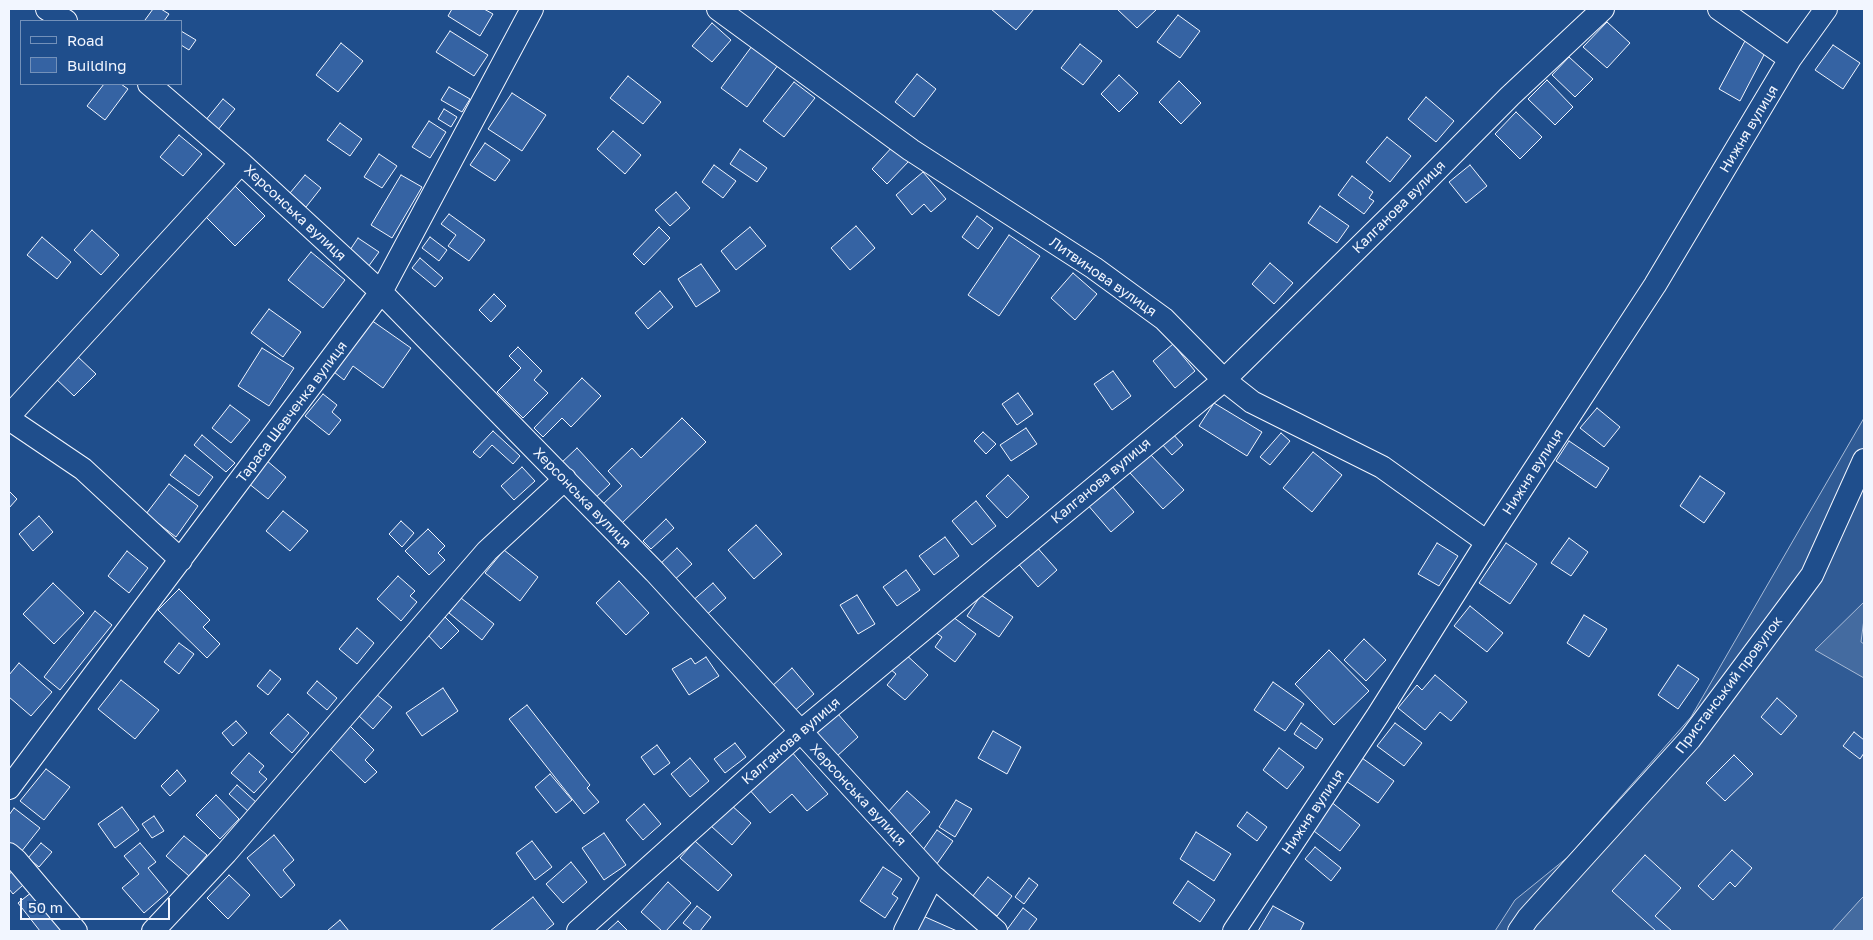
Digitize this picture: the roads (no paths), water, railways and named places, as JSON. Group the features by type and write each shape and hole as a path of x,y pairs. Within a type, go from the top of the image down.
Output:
{"street":[{"path":"48,9 64,20"},
{"name":"Тараса Шевченка вулиця","path":"9,788 381,292 532,9"},
{"name":"Литвинова вулиця","path":"718,9 911,150 1094,268 1157,313 1224,380 1252,402 1382,467 1487,542"},
{"name":"Калганова вулиця","path":"578,931 800,732 1224,380 1510,96 1603,9"},
{"path":"1720,9 1790,59"},
{"name":"Нижня вулиця","path":"1234,931 1378,715 1487,542 1655,285 1790,59 1826,9"},
{"name":"Херсонська вулиця","path":"150,85 241,163 381,292 655,572 933,876 996,931"},
{"path":"181,560 83,469 9,417 241,163"},
{"name":"Пристанський провулок","path":"1519,931 1528,918 1690,739 1812,575 1864,460"},
{"path":"153,931 226,853 487,551 565,479"},
{"path":"9,854 76,931"},
{"path":"905,931 933,876"}]}
